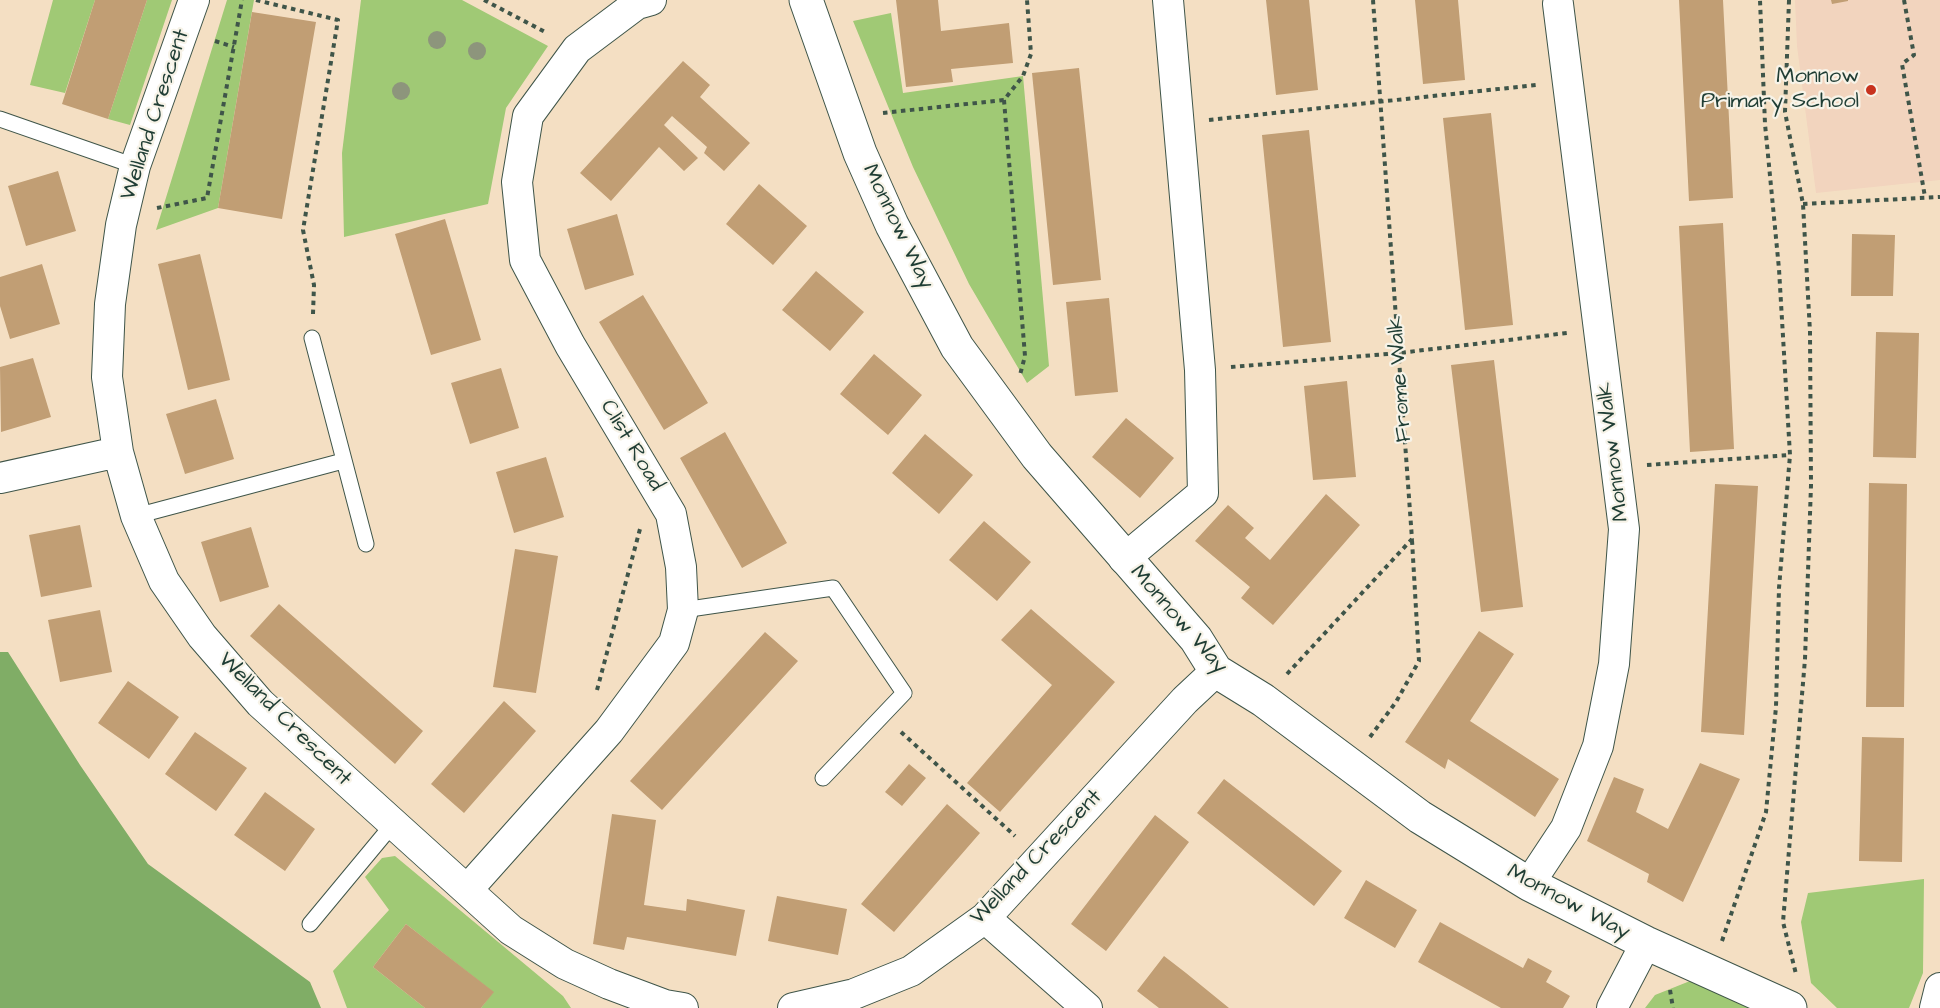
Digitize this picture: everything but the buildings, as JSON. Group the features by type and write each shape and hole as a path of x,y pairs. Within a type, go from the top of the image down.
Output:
{"street":[{"name":"Welland Crescent","path":"194,0 135,166 124,214 110,304 107,377 118,452 136,516 164,581 202,636 260,703 511,930 565,964 607,996 683,1008"},
{"name":"Clist Road","path":"467,890 609,731 674,642 683,610 681,567 671,514 570,345 525,260 517,182 528,116 577,49 637,3 651,0"},
{"name":"Monnow Way","path":"806,0 848,117 892,225 957,347 1037,456 1124,559 1196,639 1216,671 1263,700 1349,767 1420,817 1529,884 1646,943 1711,972 1793,997"},
{"path":"1124,559 1203,493 1200,370 1168,0"},
{"name":"Monnow Walk","path":"1529,884 1566,828 1598,746 1614,664 1624,529 1597,329 1558,4"},
{"path":"0,478 118,452"},
{"name":"Welland Crescent","path":"793,1008 854,994 911,971 985,918 1185,700 1216,671"},
{"path":"985,918 1088,1008"},
{"path":"1612,1008 1646,943"},
{"path":"1935,1008 1940,988"}],"lane":[{"path":"0,119 135,166"},
{"path":"312,338 366,544"},
{"path":"136,516 343,461"},
{"path":"683,610 833,588 904,693 824,778"},
{"path":"310,924 393,824"}],"path":[{"path":"124,214 207,198 242,0"},
{"path":"256,0 338,20 303,230 314,285 312,338"},
{"path":"484,0 577,49"},
{"path":"1000,406 1021,373 1025,356 1004,100 1023,76 1031,54 1027,0"},
{"name":"Frome Walk","path":"1349,767 1396,702 1419,661 1373,0"},
{"path":"1711,972 1766,812 1776,707 1779,588 1790,455 1779,269 1765,124 1760,0"},
{"path":"1789,0 1785,112 1803,204 1810,332 1811,485 1805,659 1783,922 1795,964 1793,997"},
{"path":"1904,0 1914,55 1902,64 1925,197"},
{"path":"1179,123 1567,81"},
{"path":"848,117 1004,100"},
{"path":"1803,204 1940,197"},
{"path":"1200,370 1399,353 1597,329"},
{"path":"1617,468 1790,455"},
{"path":"595,699 652,482"},
{"path":"1263,700 1412,539"},
{"path":"883,716 1040,858"}],"shaded area":[{"name":"Monnow Primary School","path":"1795,0 1940,0 1940,180 1816,193 1797,46"}],"green space":[{"path":"53,0 95,0 65,93 30,85"},
{"path":"147,0 172,0 130,125 108,119"},
{"path":"227,0 254,0 218,208 156,230"},
{"path":"361,0 462,0 548,46 506,108 488,204 344,237 342,153"},
{"path":"891,13 903,93 1023,76 1049,366 1027,383 969,284 913,167 853,21"},
{"path":"0,652 8,652 80,765 148,864 310,982 321,1008 0,1008"},
{"path":"395,856 563,996 571,1008 481,1008 493,992 406,924 373,967 425,1008 347,1008 333,971 389,910 365,877 382,858"},
{"path":"1924,879 1923,973 1909,1008 1837,1008 1811,983 1801,922 1808,893"},
{"path":"1690,981 1751,1008 1645,1008 1655,995"}],"place":[{"name":"Monnow Primary School","path":"1871,90"}]}
